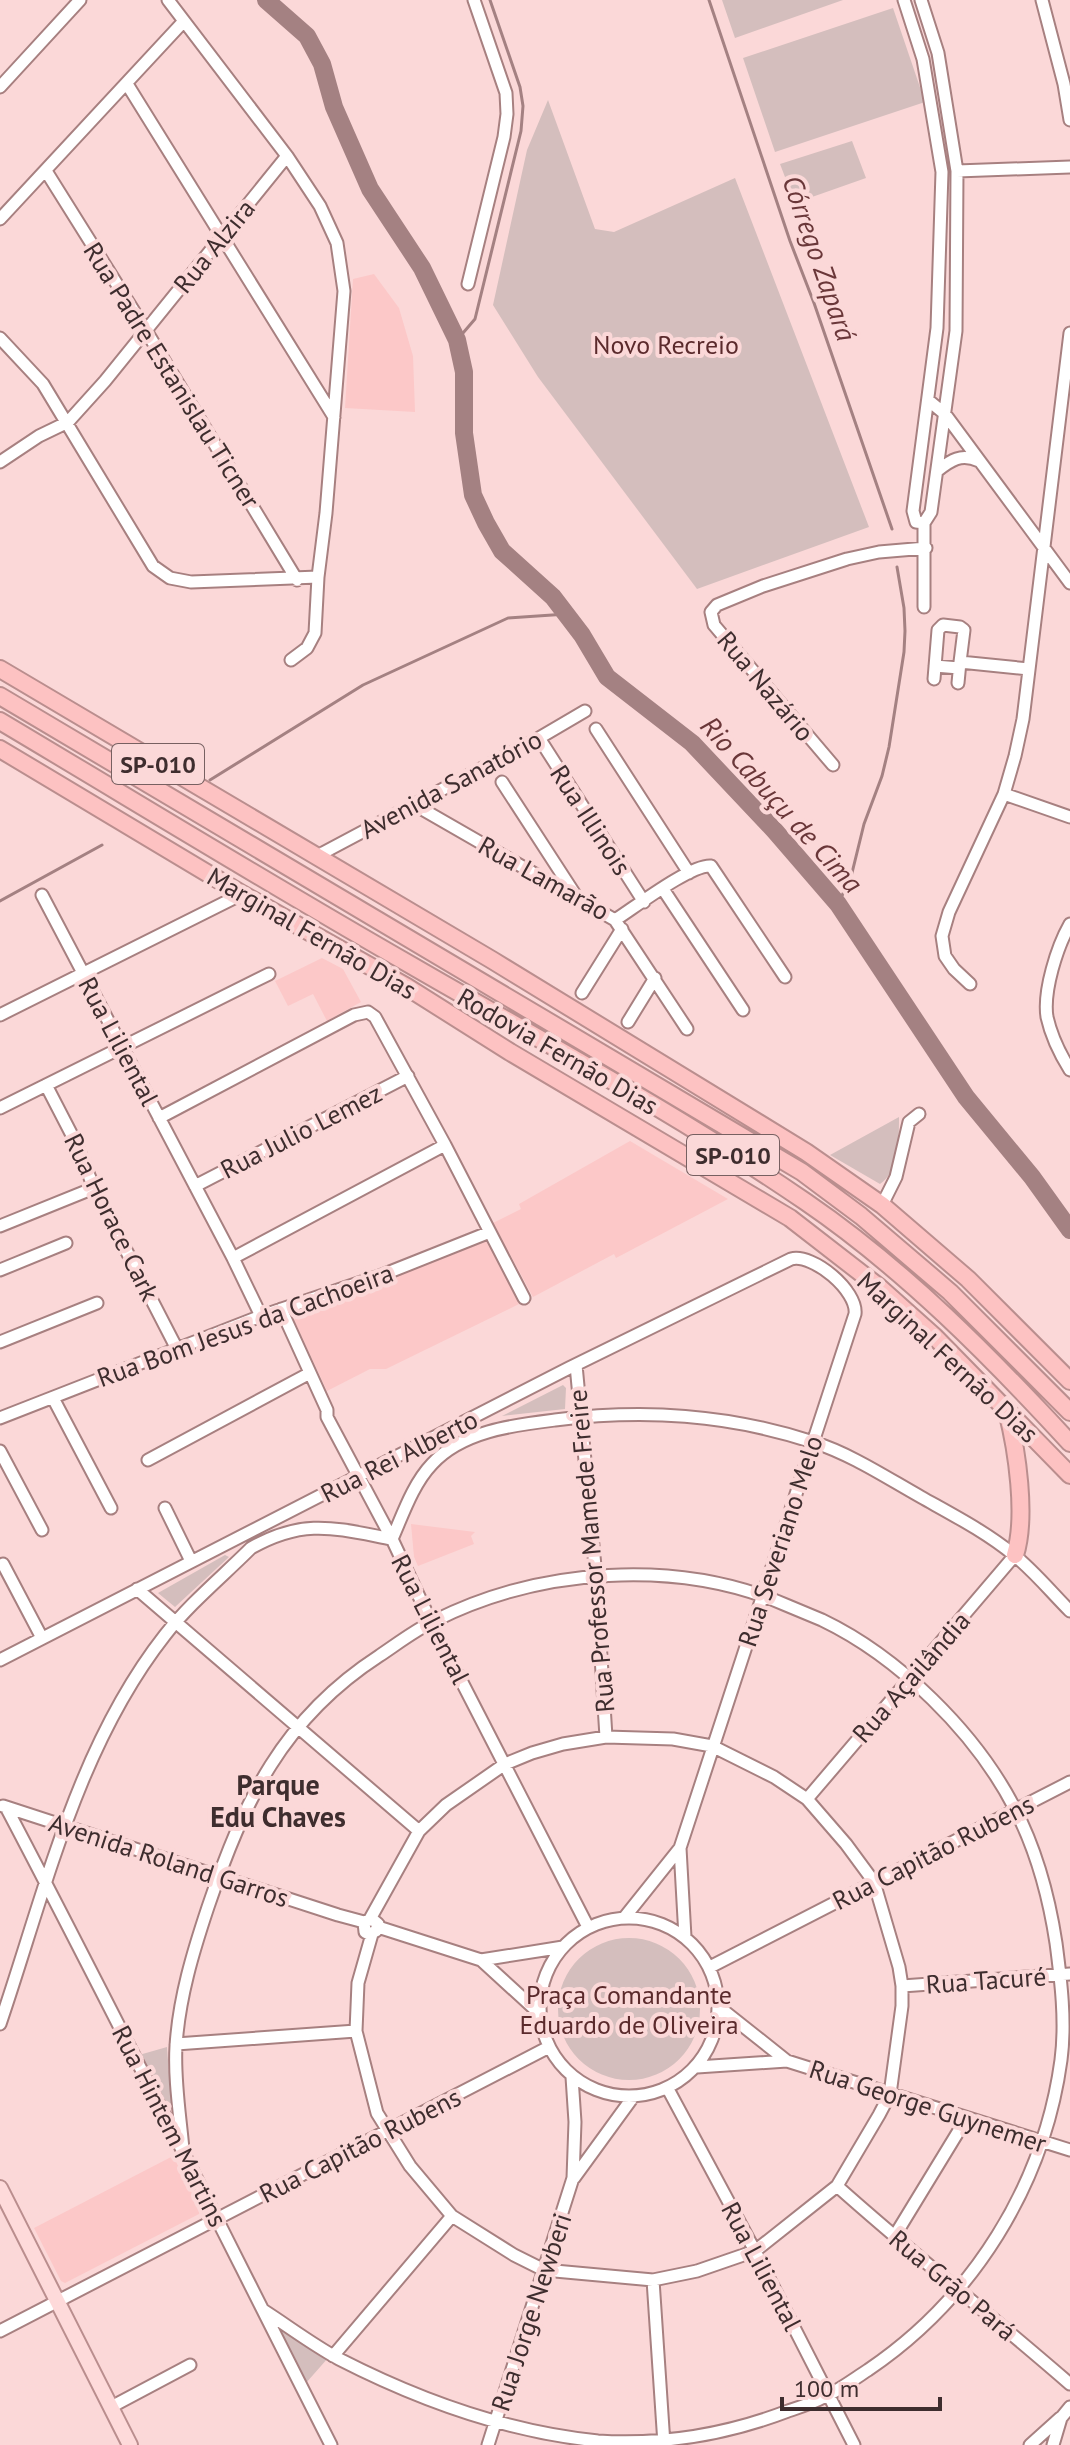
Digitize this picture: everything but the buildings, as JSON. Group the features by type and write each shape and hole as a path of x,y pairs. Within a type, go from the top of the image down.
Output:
{"highway":[{"name":"SP-010","path":"0,669 764,1125 882,1205 968,1279 1070,1381"},
{"name":"Rodovia Fernão Dias","path":"0,696 802,1172 861,1216 950,1292 1070,1412"},
{"name":"Rodovia Fernão Dias","path":"0,721 350,930 672,1116 807,1203 878,1257 973,1342 1070,1443"},
{"name":"Marginal Fernão Dias","path":"0,749 242,894 407,987 510,1052 790,1218 906,1310 1070,1475"},
{"path":"1006,1410 1014,1438 1018,1480 1020,1532 1015,1555"}],"main road":[{"path":"0,2188 130,2445"}],"street":[{"path":"0,87 80,0"},
{"path":"168,0 287,156 320,206 337,243 341,262 344,291 315,633 307,648 291,660"},
{"path":"468,284 507,114 506,93 474,0"},
{"path":"904,0 923,59 942,172 937,328 913,511 916,522 924,523"},
{"path":"921,0 938,53 957,171 956,331 931,512 924,523 924,607"},
{"path":"1042,0 1070,120"},
{"path":"0,219 184,21"},
{"path":"127,84 334,417"},
{"name":"Rua Alzira","path":"0,462 39,436 68,422 105,381 287,156"},
{"path":"957,171 1070,167"},
{"name":"Rua Padre Estanislau Ticner","path":"46,171 297,580"},
{"path":"0,199 10,208"},
{"path":"939,291 956,291"},
{"path":"970,984 945,956 942,936 949,912 1004,794 1015,756 1029,669 1070,333"},
{"path":"0,338 43,384 153,566 161,573 191,582 318,577"},
{"path":"928,400 945,414 1070,583"},
{"path":"937,471 954,458 964,456 981,462"},
{"name":"Rua Nazário","path":"833,765 714,625 711,612 717,605 763,586 847,559 879,552 926,548"},
{"path":"934,679 938,630 943,625 963,628 958,683"},
{"path":"935,666 1029,669"},
{"name":"Avenida Sanatório","path":"317,856 585,711"},
{"path":"596,729 689,873"},
{"name":"Rua Illinois","path":"539,738 644,902"},
{"path":"502,782 578,900"},
{"path":"1004,794 1070,817"},
{"name":"Rua Lamarão","path":"415,805 618,925 644,902 689,873 705,865 713,868 785,977"},
{"path":"663,889 743,1010"},
{"path":"0,1015 242,894"},
{"name":"Rua Liliental","path":"42,895 261,1316"},
{"path":"1070,924 1058,949 1047,1000 1051,1030 1070,1070"},
{"path":"582,993 618,925 687,1029"},
{"path":"0,1108 269,974"},
{"path":"628,1022 655,978"},
{"path":"159,1118 365,1011 375,1017 408,1076 524,1298"},
{"name":"Rua Julio Lemez","path":"195,1186 408,1076"},
{"name":"Rua Horace Cark","path":"46,1085 76,1143 94,1188 177,1349"},
{"path":"882,1205 896,1177 909,1122 919,1114"},
{"path":"233,1258 445,1145"},
{"path":"0,1226 94,1188"},
{"name":"Rua Bom Jesus da Cachoeira","path":"0,1418 261,1316 382,1275 490,1232"},
{"path":"0,1270 66,1243"},
{"name":"Rua Rei Alberto","path":"0,1660 576,1365 800,1257"},
{"name":"Rua Severiano Melo","path":"680,1848 856,1306 849,1292 814,1263 800,1257"},
{"path":"0,1342 97,1303"},
{"name":"Rua Liliental","path":"281,1309 327,1410 327,1417 588,1927"},
{"name":"Rua Professor Mamede Freire","path":"576,1365 596,1577 606,1737"},
{"path":"148,1460 310,1373"},
{"path":"53,1398 111,1508"},
{"path":"0,2024 65,1826 91,1761 140,1669 176,1622 251,1548 291,1530 314,1527 338,1529 392,1539 433,1462 488,1431 618,1413 688,1415 739,1423 813,1442 874,1470 1015,1555 1070,1611"},
{"path":"0,1451 42,1530"},
{"path":"165,1508 191,1561"},
{"name":"Rua Açailândia","path":"807,1799 1015,1555"},
{"path":"3,1564 42,1638"},
{"path":"183,2149 176,2077 180,2011 189,1968 219,1876 247,1805 297,1726 354,1673 431,1622 512,1590 596,1577 673,1578 762,1595 823,1621 909,1678 971,1743 1016,1809 1045,1889 1065,1974 1061,2056 1041,2142 1008,2221 960,2289 899,2348 829,2396 743,2428 663,2443 601,2441 496,2422 389,2383 333,2356 263,2310"},
{"path":"137,1589 419,1831"},
{"path":"606,1737 673,1739 712,1746 774,1777 807,1799 874,1882 902,1986 890,2094 837,2186 755,2251 697,2271 653,2280 544,2270 452,2216 410,2166 377,2113 356,2031 355,2007 370,1927 381,1899 419,1831 466,1789 505,1764 563,1744 606,1737"},
{"name":"Rua Capitão Rubens","path":"710,1967 1070,1782"},
{"name":"Avenida Roland Garros","path":"3,1806 370,1927 481,1960"},
{"name":"Rua Hintem Martins","path":"3,1806 183,2149 331,2445"},
{"path":"624,1918 680,1848"},
{"path":"680,1848 685,1937"},
{"path":"624,1918 656,1922 685,1937 710,1967 719,2007 710,2049 697,2067 668,2089 633,2097 611,2096 591,2089 572,2077 549,2047 539,2013 541,1990 549,1969 563,1947 588,1927 624,1918"},
{"path":"481,1960 563,1947"},
{"path":"481,1960 539,2013"},
{"name":"Rua Tacuré","path":"902,1986 1065,1974"},
{"path":"719,2007 787,2061"},
{"path":"176,2044 356,2031"},
{"name":"Rua Capitão Rubens","path":"0,2331 549,2047"},
{"path":"697,2067 787,2061"},
{"name":"Rua George Guynemer","path":"787,2061 1070,2150"},
{"path":"572,2077 575,2122 573,2178"},
{"name":"Rua Liliental","path":"668,2089 854,2445"},
{"path":"573,2178 633,2097"},
{"path":"894,2237 966,2119"},
{"name":"Rua Jorge Newberi","path":"488,2445 573,2178"},
{"name":"Rua Grão Pará","path":"837,2186 1070,2384"},
{"path":"333,2356 452,2216"},
{"path":"653,2280 663,2443"},
{"path":"111,2407 190,2365"},
{"path":"1030,2445 1070,2407"},
{"path":"1053,2445 1061,2418"}],"shaded area":[{"path":"374,274 399,308 413,356 415,412 345,408 353,279"},
{"path":"322,958 343,969 361,1002 327,1021 313,994 288,1006 275,981"},
{"path":"630,1141 728,1199 616,1258 614,1254 533,1297 493,1223 521,1209 519,1204"},
{"path":"487,1241 519,1304 386,1369 370,1369 327,1391 294,1320 297,1312"},
{"path":"411,1524 475,1532 471,1536 474,1544 418,1566 414,1557"},
{"path":"173,2156 200,2209 199,2214 65,2283 61,2281 34,2228"}],"green space":[{"path":"722,0 843,0 735,38"},
{"path":"893,8 925,102 775,152 743,58"},
{"name":"Novo Recreio","path":"548,100 595,229 614,232 735,178 869,527 697,589 538,377 493,305 527,150"},
{"path":"852,141 866,178 795,203 780,164"},
{"path":"899,1117 894,1163 880,1184 830,1155"},
{"path":"563,1385 566,1388 565,1409 502,1416"},
{"path":"225,1555 229,1557 175,1607 158,1593"},
{"name":"Praça Comandante Eduardo de Oliveira","path":"629,1938 656,1943 679,1959 695,1982 700,2009 695,2036 679,2059 656,2075 629,2080 602,2075 579,2059 563,2036 558,2009 563,1982 579,1959 602,1943"},
{"path":"167,2047 171,2103 168,2105 139,2055"},
{"path":"277,2326 328,2358 306,2383"}],"waterway":[{"name":"Rio Cabuçu de Cima","path":"266,0 307,36 322,64 334,107 370,189 422,268 457,340 464,372 464,433 473,495 502,551 553,597 582,635 607,677 692,743 838,904 966,1097 1032,1177 1070,1230"},
{"path":"457,340 475,319 521,131 523,106 520,87 490,0"},
{"name":"Córrego Zapará","path":"709,0 892,529"},
{"name":"Córrego Zapará","path":"838,904 851,877 889,747 905,631 897,567"},
{"path":"210,780 363,685 508,618 567,614"},
{"path":"0,901 102,845"}],"district":[{"name":"Parque Edu Chaves","path":"278,1800"}]}
